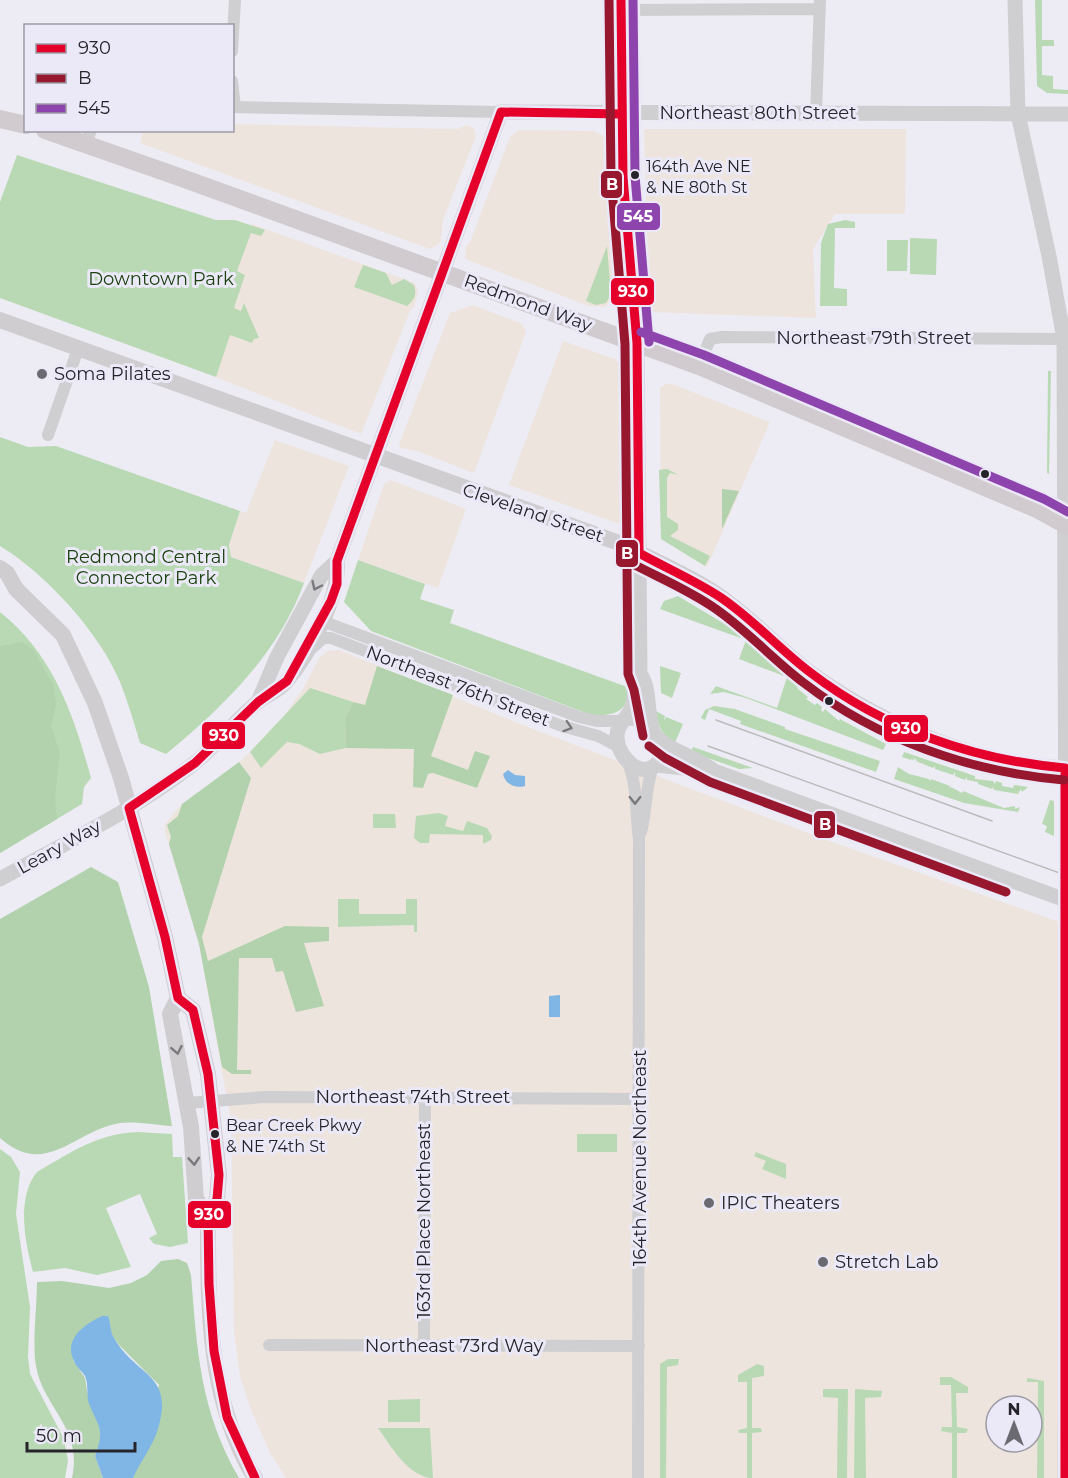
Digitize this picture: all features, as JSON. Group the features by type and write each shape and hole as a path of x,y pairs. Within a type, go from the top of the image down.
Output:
{"main road":[{"path":"621,5 624,196 637,343"},
{"path":"0,119 24,125"},
{"name":"Redmond Way","path":"57,132 88,137 699,366 1039,510 1066,525"},
{"name":"Cleveland Street","path":"0,320 375,457 622,544 729,603 813,675 837,691 915,733 1012,763 1067,768"},
{"path":"0,568 6,573 8,588 63,635 95,704 129,808 165,937 178,998 170,1014 187,1103 196,1199 208,1217"},
{"path":"178,998 193,1010 212,1101 219,1175 217,1198 208,1217 213,1349 217,1379 228,1419 255,1478"}],"street":[{"path":"234,24 235,0"},
{"path":"1015,0 1017,114 1066,340 1067,1277 1065,1478"},
{"path":"621,5 820,5 816,113"},
{"path":"234,85 234,107"},
{"name":"Northeast 80th Street","path":"234,107 622,114 1068,114"},
{"name":"Leary Way","path":"0,879 129,808 195,763 258,702 287,681 322,621 337,584 337,561 501,112"},
{"name":"Northeast 79th Street","path":"699,366 710,339 722,337 1066,340"},
{"path":"637,343 640,674 645,681 647,712 661,752 655,766"},
{"path":"48,435 78,350"},
{"name":"Leary Way","path":"258,702 267,678 321,576 337,561"},
{"path":"267,678 283,660 305,626 310,622 322,621"},
{"name":"Northeast 76th Street","path":"322,621 579,717 624,720"},
{"name":"Northeast 76th Street","path":"302,657 319,641 331,638 562,726 598,736 619,747"},
{"path":"640,674 634,681 632,705 617,730 619,747 628,763 642,770 655,766 714,771 1067,901"},
{"path":"624,720 638,719 673,750 699,759 714,771"},
{"name":"164th Avenue Northeast","path":"628,763 634,781 639,838 638,1478"},
{"name":"164th Avenue Northeast","path":"639,838 646,811 648,783 655,766"},
{"name":"Northeast 74th Street","path":"187,1103 265,1097 640,1099"},
{"name":"163rd Place Northeast","path":"424,1345 425,1098"},
{"name":"Northeast 73rd Way","path":"269,1345 639,1346"}],"shaded area":[{"path":"234,124 457,129 466,125 474,128 476,136 443,220 441,240 438,245 430,249 140,143 143,132 234,132"},
{"path":"644,129 906,129 905,214 835,214 813,249 816,318 649,312"},
{"path":"522,130 594,131 606,137 614,289 613,296 605,307 589,306 465,259 466,246 470,242 510,137"},
{"path":"252,224 415,283 418,293 414,307 410,311 361,434 215,377 230,333 235,273"},
{"path":"473,305 522,324 526,332 474,473 417,451 400,448 399,444 450,313"},
{"path":"563,341 615,359 620,364 622,521 620,524 509,485"},
{"path":"665,384 672,384 770,422 707,567 666,542 661,533 660,388"},
{"path":"275,440 349,466 304,583 231,557 229,545 240,511 246,513"},
{"path":"391,480 466,509 438,588 358,560 384,484"},
{"path":"339,650 533,729 824,839 1068,925 1068,1478 286,1478 270,1453 251,1410 240,1376 234,1332 231,1121 199,944 165,832 165,824 180,806 217,781 247,755 284,716 304,687 319,658 328,651"}],"green space":[{"path":"1035,0 1042,0 1042,40 1054,40 1054,46 1042,46 1042,75 1053,76 1053,89 1068,90 1068,94 1047,93 1037,86"},
{"name":"Downtown Park","path":"17,155 216,220 235,220 265,230 261,236 251,233 237,271 245,275 234,308 241,311 244,303 259,338 254,339 252,343 230,335 216,377 0,298 0,202"},
{"path":"845,220 855,222 855,228 835,228 834,288 847,289 847,306 820,306 821,243 828,224"},
{"path":"910,238 937,239 936,275 910,274"},
{"path":"887,240 908,240 907,271 887,271"},
{"path":"607,246 611,294 606,303 596,305 586,301"},
{"path":"363,265 386,273 392,285 404,279 414,285 414,299 407,306 354,287"},
{"path":"1048,371 1051,371 1049,474 1047,473"},
{"name":"Redmond Central Connector Park","path":"0,437 28,447 56,446 240,511 229,545 231,557 304,583 279,633 247,678 166,754 140,743 120,682 111,663 85,625 35,572 0,546"},
{"path":"667,469 679,475 670,473 667,478 667,517 678,524 678,530 670,536 710,556 705,566 661,539 659,470"},
{"path":"722,489 739,491 722,529"},
{"path":"358,560 425,584 420,599 454,610 450,623 630,688 626,703 613,713 591,715 371,631 344,602"},
{"path":"678,596 743,635 795,682 798,689 808,697 806,699 815,705 817,703 822,707 823,712 825,709 839,721 840,719 886,744 883,750 746,698 724,692 710,694 716,686 777,708 787,677 739,659 746,640 660,609 664,601"},
{"path":"0,612 34,647 48,666 69,709 91,778 84,787 82,804 0,853"},
{"path":"22,642 33,649 54,686 56,705 51,726 60,753 55,798 57,819 0,853 0,646"},
{"path":"377,666 453,695 431,756 468,770 475,751 490,756 477,788 433,773 428,774 423,788 413,787 414,749 346,748 345,719 353,702 365,705"},
{"path":"660,666 681,673 672,698 661,693"},
{"path":"310,688 353,702 345,719 346,748 320,754 299,744 287,742 261,768 250,752"},
{"path":"714,706 735,709 785,727 785,729 880,761 876,772 740,724 741,721 709,709 705,720 701,718 705,710"},
{"path":"654,710 665,716 664,721 666,717 683,724 674,745 661,730"},
{"path":"693,747 753,768 739,769 691,752"},
{"path":"904,752 975,776 975,779 993,781 995,784 996,781 1002,783 1002,786 1013,788 1014,785 1028,787 1022,792 1021,789 1018,794 994,790 993,787 992,789 978,782 967,780 967,777 965,780 955,776 955,772 953,775 935,769 935,766 933,768 918,760 917,762 915,758 913,761 912,758 911,760 902,757"},
{"path":"239,762 251,778 202,937 208,961 285,926 329,927 329,941 304,943 324,1006 296,1012 283,971 276,972 272,958 239,958 237,1070 251,1070 251,1074 232,1074 222,1067 199,944 169,844 171,837 167,825 178,816 182,804"},
{"path":"898,767 909,774 930,781 931,779 1004,808 1020,807 1018,812 964,803 894,779"},
{"path":"1050,800 1054,801 1054,836 1045,832 1047,826 1042,824"},
{"path":"439,813 448,816 445,826 463,831 467,821 487,828 492,836 491,840 483,844 483,835 430,834 429,843 420,843 414,838 416,816"},
{"path":"373,814 395,814 396,828 373,828"},
{"path":"91,867 118,882 149,987 172,1126 120,1123 104,1127 46,1153 32,1154 17,1149 0,1138 0,919"},
{"path":"338,899 359,899 359,914 406,914 406,899 417,899 417,932 414,932 414,925 338,927"},
{"path":"122,1133 172,1134 173,1157 182,1157 188,1243 170,1247 154,1244 149,1238 157,1234 140,1194 106,1208 131,1267 97,1275 65,1268 33,1272 25,1234 24,1207 30,1183 37,1172 97,1140"},
{"path":"577,1134 617,1134 617,1152 577,1152"},
{"path":"0,1149 11,1157 20,1172 16,1214 30,1307 28,1357 30,1374 64,1439 68,1461 65,1478 0,1478"},
{"path":"756,1152 786,1164 786,1179 762,1169 766,1161 754,1156"},
{"path":"178,1259 187,1263 191,1275 199,1355 208,1404 226,1453 239,1478 133,1478 159,1385 119,1345 112,1335 108,1316 102,1316 73,1360 85,1378 89,1403 98,1417 101,1439 95,1456 103,1478 72,1478 74,1460 72,1445 40,1381 36,1366 37,1282 62,1281 109,1288 131,1283 147,1275 161,1261"},
{"path":"668,1359 679,1359 678,1365 667,1367 666,1478 660,1478 660,1364"},
{"path":"757,1364 764,1366 764,1376 752,1378 752,1428 761,1428 762,1432 752,1433 752,1478 747,1478 747,1433 739,1433 738,1430 747,1428 747,1382 738,1382 738,1375"},
{"path":"940,1377 951,1377 968,1387 968,1393 956,1393 957,1427 968,1429 966,1433 957,1433 957,1478 952,1478 952,1433 941,1431 942,1427 952,1427 951,1385 940,1385"},
{"path":"1027,1378 1044,1381 1044,1394 1038,1394 1038,1382 1027,1382"},
{"path":"823,1389 848,1389 847,1478 837,1478 838,1398 823,1397"},
{"path":"855,1389 882,1391 881,1397 865,1398 866,1478 854,1478"},
{"path":"420,1399 420,1422 388,1422 388,1400"},
{"path":"378,1428 430,1428 433,1478 424,1477 408,1467"},
{"path":"1037,1454 1044,1454 1044,1478 1037,1478"}],"water":[{"path":"508,770 515,775 525,776 525,786 518,787 508,783 503,774"},
{"path":"560,995 560,1017 549,1017 549,996"},
{"path":"102,1316 108,1316 114,1338 123,1351 151,1378 162,1398 162,1413 157,1432 133,1478 103,1478 95,1456 100,1440 100,1429 88,1401 85,1376 71,1353 71,1346 78,1333 89,1323"}],"tram line":[{"path":"716,720 992,821"},
{"path":"708,746 1068,876"}],"transit line":[{"name":"B","path":"609,0 611,177 625,344 628,674 634,690 643,736"},
{"name":"930","path":"621,0 623,177 637,343 639,553 720,597 811,673 839,693 899,726 997,758 1065,768 1065,1478"},
{"name":"545","path":"633,0 635,176 649,342"},
{"name":"930","path":"255,1478 227,1417 214,1351 209,1284 208,1217 217,1199 219,1175 208,1074 193,1010 178,998 165,937 129,808 195,763 258,702 287,681 331,601 337,584 337,561 501,112 622,114"},
{"name":"545","path":"641,332 704,355 1044,499 1068,512"},
{"name":"B","path":"633,564 713,607 804,683 833,703 894,737 960,761 1029,776 1064,780"},
{"name":"B","path":"649,746 665,758 710,782 1006,892"}],"place":[{"name":"164th Ave NE & NE 80th St","path":"635,175"},
{"name":"Soma Pilates","path":"42,374"},
{"name":"Bear Creek Pkwy & NE 74th St","path":"215,1134"},
{"name":"IPIC Theaters","path":"709,1203"},
{"name":"Stretch Lab","path":"823,1262"}]}
